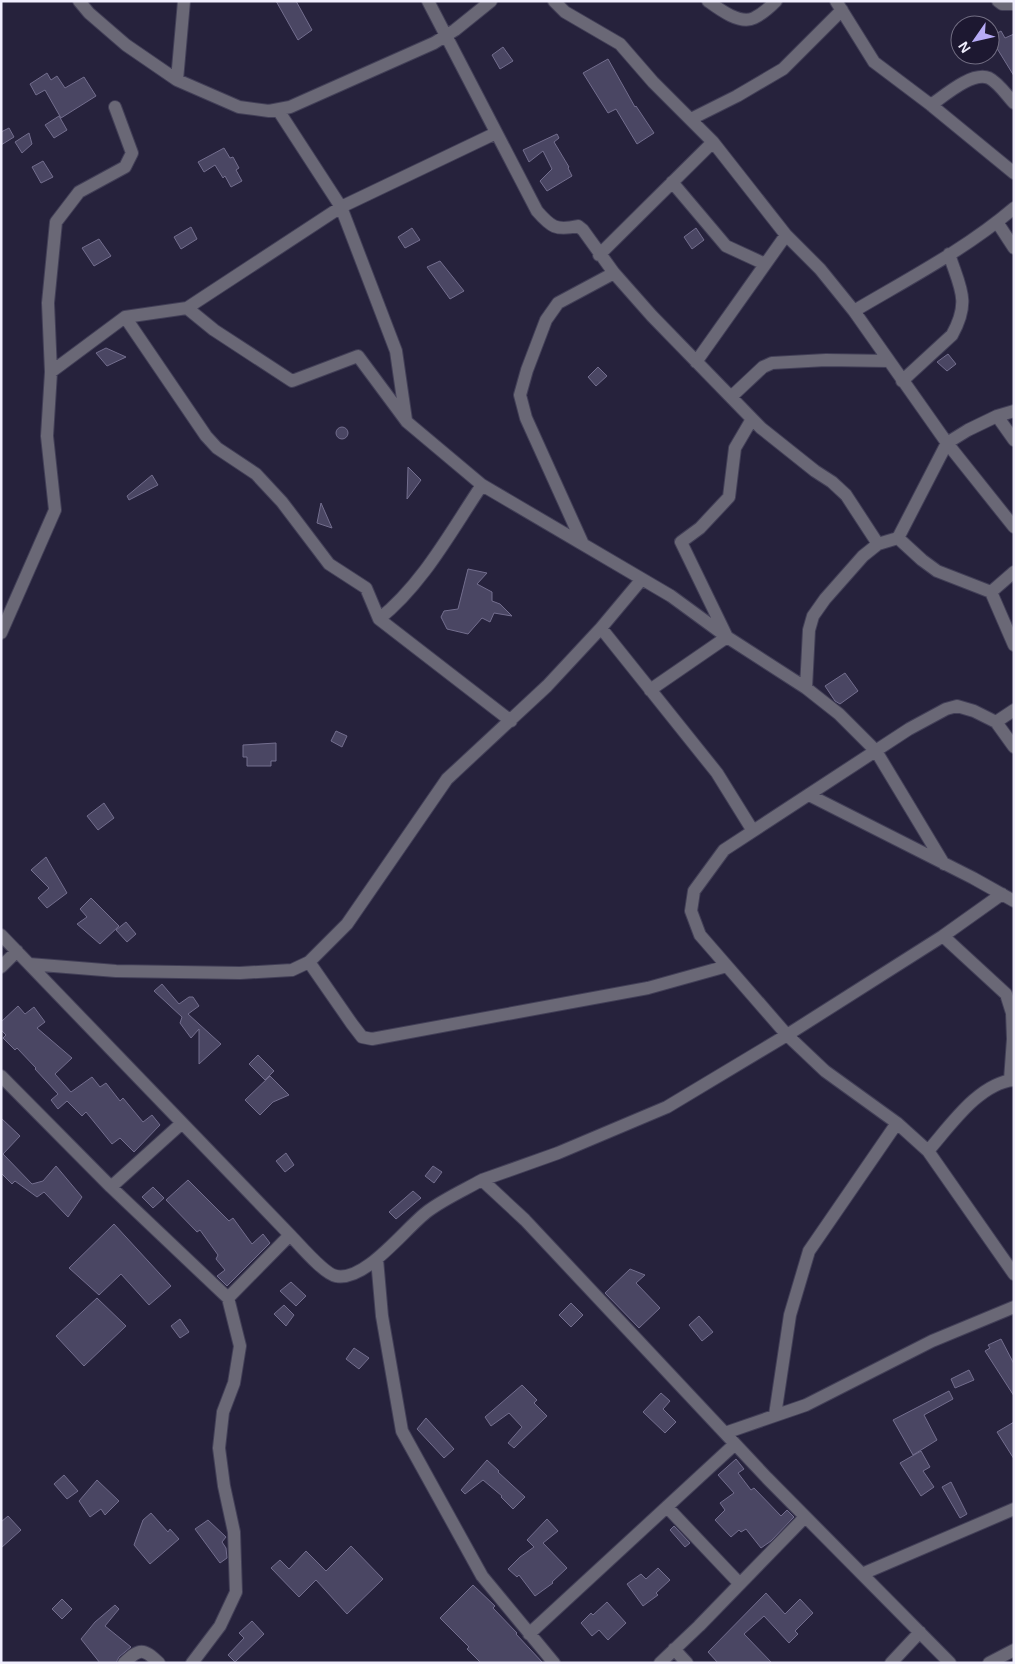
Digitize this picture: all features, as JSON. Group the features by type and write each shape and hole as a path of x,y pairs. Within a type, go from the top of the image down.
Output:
{"street":[{"path":"79,1 89,13 126,45 177,80 239,107 269,111 290,107 434,43 491,1"},
{"path":"177,80 184,1"},
{"path":"428,1 536,211 549,225 558,228 578,226 583,230 614,274 752,419 846,495 878,544"},
{"path":"554,1 565,12 620,44 653,82 713,142 786,235 820,269 854,311 947,443 1014,528"},
{"path":"708,1 724,12 744,20 753,19 776,1"},
{"path":"998,1 1002,4 1014,4"},
{"path":"691,119 737,96 783,69 839,6 874,62 931,105 1014,173"},
{"path":"931,105 967,81 979,77 989,78 1014,103"},
{"path":"1,632 55,510 47,436 51,372 48,303 56,222 79,192 126,167 132,154 115,107"},
{"path":"278,110 341,207 396,351 407,422"},
{"path":"51,372 125,317 186,308 341,207 496,133"},
{"path":"600,254 713,142"},
{"path":"672,182 726,246 765,264"},
{"path":"854,311 949,254 997,222 1014,208"},
{"path":"997,222 1014,248"},
{"path":"696,362 786,235"},
{"path":"902,381 952,335 957,326 962,312 963,296 949,254"},
{"path":"582,542 526,418 520,395 527,370 546,320 558,303 614,274"},
{"path":"186,308 214,330 292,381 358,356 407,422 482,484 672,596 727,636 806,688 839,714 876,751 944,864"},
{"path":"125,317 206,436 217,448 256,474 282,502 329,564 366,588 378,619 511,721"},
{"path":"731,397 763,367 772,363 826,360 889,361"},
{"path":"806,688 809,663 809,630 813,616 825,599 857,563 878,544 898,538 947,443 997,416 1014,411"},
{"path":"997,416 1014,440"},
{"path":"727,636 680,542 700,528 729,497 735,448 752,419"},
{"path":"378,619 396,605 417,582 482,484"},
{"path":"898,538 937,571 991,592 1014,645"},
{"path":"991,592 1014,572"},
{"path":"29,964 116,971 240,973 292,970 309,962 347,924 447,779 547,686 601,628 642,579"},
{"path":"601,628 717,773 753,831"},
{"path":"650,690 727,636"},
{"path":"1014,747 996,722 974,711 957,706 946,709 909,729 724,850 694,891 691,911 700,935 786,1035 825,1071 898,1123 928,1151 1014,1274"},
{"path":"996,722 1014,710"},
{"path":"808,795 1014,901"},
{"path":"1,935 322,1268 335,1276 351,1275 377,1259 428,1211 482,1180 558,1153 666,1107 786,1035 943,936 1002,894"},
{"path":"928,1151 975,1098 993,1087 1012,1080 1013,1039 1010,993 943,936"},
{"path":"1,967 17,951"},
{"path":"309,962 362,1037 372,1039 648,988 728,966"},
{"path":"1,1076 111,1187 228,1298 240,1346 234,1383 224,1412 219,1448 224,1486 234,1532 236,1592 220,1626 192,1663"},
{"path":"111,1187 182,1123"},
{"path":"775,1415 790,1315 809,1251 898,1123"},
{"path":"482,1180 526,1220 735,1444 950,1663"},
{"path":"228,1298 290,1235"},
{"path":"377,1259 382,1316 402,1432 482,1576 554,1663"},
{"path":"725,1433 806,1405 932,1340 1014,1307"},
{"path":"529,1634 735,1444"},
{"path":"667,1507 740,1584"},
{"path":"862,1574 1014,1510"},
{"path":"660,1663 699,1626 805,1517"},
{"path":"891,1663 920,1632"},
{"path":"124,1663 136,1652 142,1650 159,1663"},
{"path":"674,1650 687,1663"},
{"path":"989,1663 1014,1650"}],"building":[{"path":"276,1 296,1 312,30 298,40"},
{"path":"1000,32 1005,38 1014,34 1014,76 1000,53"},
{"path":"503,47 513,61 500,69 492,55"},
{"path":"608,59 635,107 654,133 637,144 616,109 608,113 583,73"},
{"path":"47,73 51,80 57,76 65,88 84,77 96,96 61,118 45,90 36,95 30,84"},
{"path":"59,116 67,130 54,138 45,125"},
{"path":"9,128 14,137 1,145 1,132"},
{"path":"29,133 32,144 22,153 15,142"},
{"path":"557,134 559,138 554,142 569,167 572,176 547,191 540,181 552,169 543,151 529,162 523,150"},
{"path":"224,148 230,158 233,157 239,168 236,170 242,181 231,187 225,176 223,178 215,165 204,172 198,162"},
{"path":"43,161 53,177 41,183 32,167"},
{"path":"191,227 197,239 181,249 174,237"},
{"path":"412,228 420,240 405,248 398,237"},
{"path":"696,228 704,240 692,249 684,237"},
{"path":"99,239 111,256 94,266 82,248"},
{"path":"440,261 464,291 450,299 427,267"},
{"path":"106,348 126,357 107,366 96,353"},
{"path":"948,354 956,364 947,371 937,362"},
{"path":"598,367 607,376 596,386 588,377"},
{"path":"342,427 348,433 342,439 336,433"},
{"path":"408,467 421,480 407,499"},
{"path":"152,475 158,485 129,500 127,496"},
{"path":"321,503 332,528 317,523"},
{"path":"468,569 487,573 477,584 492,592 492,601 500,604 512,616 494,613 490,622 482,618 468,634 447,629 441,617 444,611 458,609"},
{"path":"845,673 858,691 840,704 835,701 825,686"},
{"path":"336,731 347,736 342,747 331,741"},
{"path":"276,743 276,761 271,761 271,766 247,766 247,757 243,757 243,745"},
{"path":"104,803 114,818 98,830 87,816"},
{"path":"46,857 67,893 47,908 38,898 49,888 31,870"},
{"path":"91,898 119,926 100,944 77,924 87,917 80,909"},
{"path":"126,922 136,934 127,942 116,930"},
{"path":"162,984 179,1004 189,997 193,997 199,1006 188,1014 221,1044 199,1064 199,1029 191,1038 180,1023 182,1017 154,991"},
{"path":"18,1006 25,1014 34,1007 45,1022 37,1028 72,1058 55,1074 71,1092 92,1077 100,1087 106,1083 120,1101 123,1098 143,1122 152,1115 160,1125 134,1152 120,1138 112,1144 86,1112 82,1116 67,1101 58,1109 51,1100 58,1094 17,1048 15,1050 3,1038 6,1035 1,1030 1,1022"},
{"path":"258,1055 274,1071 265,1080 249,1064"},
{"path":"270,1076 289,1095 273,1102 260,1115 245,1100"},
{"path":"1,1118 20,1136 3,1154 32,1184 43,1181 56,1166 82,1197 68,1217 44,1192 37,1197 15,1181 12,1184 1,1173"},
{"path":"286,1153 294,1165 285,1172 276,1161"},
{"path":"433,1166 442,1172 434,1183 425,1176"},
{"path":"188,1180 229,1221 233,1218 252,1244 263,1234 270,1243 227,1286 217,1276 225,1270 216,1259 218,1255 200,1230 197,1232 166,1200"},
{"path":"153,1187 164,1198 153,1208 142,1197"},
{"path":"413,1191 421,1198 396,1219 389,1212"},
{"path":"114,1224 171,1286 149,1305 121,1274 99,1295 69,1268"},
{"path":"630,1269 645,1275 636,1283 660,1308 639,1328 605,1293"},
{"path":"291,1282 306,1296 296,1306 280,1291"},
{"path":"97,1298 126,1326 84,1366 56,1336"},
{"path":"571,1303 583,1315 571,1327 559,1315"},
{"path":"284,1305 294,1315 286,1326 274,1314"},
{"path":"699,1316 713,1332 702,1341 689,1325"},
{"path":"180,1319 189,1332 180,1338 171,1326"},
{"path":"1001,1339 1014,1364 1014,1396 985,1351 990,1348 988,1345"},
{"path":"354,1348 369,1358 359,1369 346,1359"},
{"path":"969,1370 974,1380 955,1388 951,1379"},
{"path":"522,1385 537,1400 534,1403 547,1416 514,1448 508,1443 522,1427 509,1413 491,1426 485,1417"},
{"path":"949,1391 953,1399 924,1415 937,1440 913,1455 893,1420"},
{"path":"661,1393 670,1401 663,1409 676,1422 665,1433 643,1412"},
{"path":"426,1418 454,1449 444,1458 417,1429"},
{"path":"1014,1422 1014,1459 997,1432"},
{"path":"921,1451 930,1467 923,1471 934,1487 921,1496 900,1463"},
{"path":"736,1459 744,1469 738,1473 751,1490 754,1488 781,1516 787,1510 794,1517 771,1541 761,1548 746,1529 741,1532 739,1530 731,1537 715,1520 725,1510 720,1503 734,1493 718,1475"},
{"path":"487,1460 525,1497 513,1509 502,1496 483,1480 465,1494 461,1490"},
{"path":"64,1475 78,1491 67,1499 54,1484"},
{"path":"97,1480 119,1501 105,1515 101,1509 90,1517 79,1501"},
{"path":"951,1482 967,1514 960,1518 942,1487"},
{"path":"151,1513 168,1532 170,1529 179,1539 150,1564 134,1545 143,1520"},
{"path":"8,1516 21,1530 1,1548 1,1522"},
{"path":"547,1519 558,1531 543,1543 567,1568 553,1583 535,1596 519,1575 517,1577 508,1569 534,1547 527,1540"},
{"path":"208,1520 226,1537 222,1542 226,1548 227,1558 220,1563 195,1529"},
{"path":"674,1526 690,1543 685,1547 670,1530"},
{"path":"351,1546 383,1579 347,1614 316,1580 299,1597 271,1568 280,1560 289,1569 306,1551 326,1571"},
{"path":"658,1568 670,1580 656,1593 658,1595 643,1606 627,1584 641,1574 646,1579"},
{"path":"473,1585 495,1606 493,1608 543,1663 481,1663 467,1649 469,1647 440,1618"},
{"path":"766,1593 785,1614 800,1599 813,1613 795,1631 798,1634 789,1643 764,1616 744,1634 772,1663 718,1663 708,1652"},
{"path":"62,1599 72,1609 62,1619 52,1609"},
{"path":"607,1602 626,1623 608,1640 599,1630 592,1636 581,1623"},
{"path":"115,1605 119,1609 105,1626 131,1647 119,1657 116,1663 100,1663 81,1639 95,1622"},
{"path":"252,1621 264,1634 235,1662 228,1655 244,1638 239,1633"}]}
